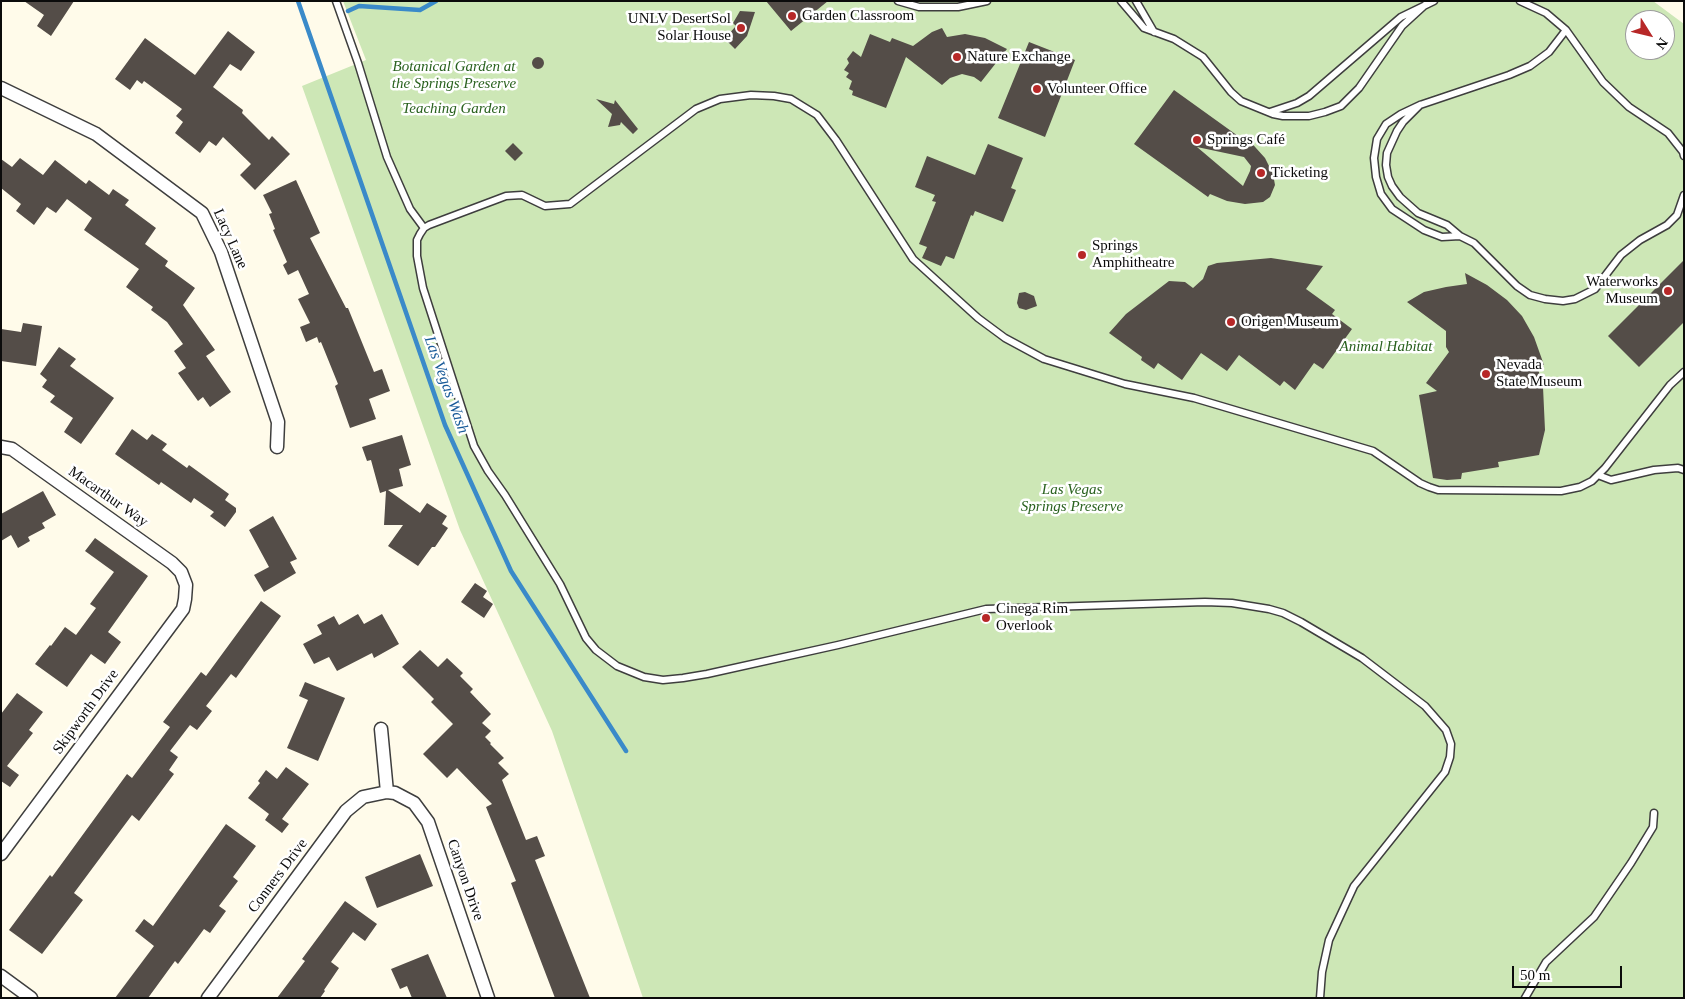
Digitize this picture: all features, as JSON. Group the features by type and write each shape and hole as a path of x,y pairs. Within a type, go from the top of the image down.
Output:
{"street":[{"name":"Lacy Lane","path":"1,88 96,134 202,212 221,252 278,422 277,447"},
{"name":"Macarthur Way","path":"1,447 12,449 172,563 181,572 186,585"},
{"name":"Skipworth Drive","path":"1,854 183,609 186,599 186,585"},
{"path":"381,729 387,792"},
{"name":"Conners Drive","path":"208,998 346,811 363,797 387,792"},
{"name":"Canyon Drive","path":"387,792 395,793 414,803 428,822 488,998"},
{"path":"1,976 31,998"}],"lane":[{"path":"336,1 358,63 387,157 410,210 424,228"},
{"path":"898,1 919,7 958,7 987,1"},
{"path":"1122,1 1144,28 1174,39 1203,57 1231,92 1241,101 1283,116 1309,116 1341,106 1359,88 1402,26 1425,4"},
{"path":"1136,1 1154,32"},
{"path":"1270,112 1297,103 1308,96 1401,16 1434,1"},
{"path":"1520,1 1546,13 1566,30 1603,82 1629,107 1668,133 1684,156"},
{"path":"1460,236 1442,237 1424,230 1392,209 1381,194 1376,177 1374,158 1377,139 1386,124 1400,114 1420,105 1530,66 1549,52 1566,30"},
{"path":"1320,998 1322,972 1330,940 1354,886 1446,772 1450,757 1450,744 1446,730 1425,706 1362,658 1301,622 1269,609 1232,603 1205,602 986,609 838,645 683,678 663,680 644,677 617,666 596,650 586,638 560,584 505,495 488,472 474,446 423,288 417,256 417,240 424,228 429,225 506,196 522,195 545,206 570,204 683,118 708,103 751,95 774,96 791,99 817,115 913,258 978,318 1005,338 1044,358 1125,384 1194,398 1364,448 1377,454 1420,483 1438,490 1561,491 1580,487 1592,481 1598,475 1670,385 1684,372"},
{"path":"1420,105 1403,122 1391,141 1387,153 1388,177 1396,192 1418,213 1447,225 1460,236 1474,243 1518,286 1530,295 1563,301 1576,299 1594,288 1621,254 1667,224 1677,215 1684,195"},
{"path":"1598,475 1610,480 1654,470 1678,468 1684,470"},
{"path":"1525,998 1546,962 1594,917 1631,863 1652,827 1654,813"}],"green space":[{"name":"Las Vegas Springs Preserve","path":"343,1 1653,1 1665,10 1625,10 1625,60 1675,60 1675,17 1684,24 1684,998 643,998 552,731 460,530 302,86 366,60"}],"building":[{"path":"24,1 74,1 51,36 37,26 44,15"},
{"name":"Garden Classroom","path":"766,1 828,1 791,31"},
{"name":"UNLV DesertSol Solar House","path":"740,11 755,12 747,36 735,49 727,41 726,37 736,26 733,23"},
{"path":"942,28 947,37 965,34 985,38 1007,49 981,82 974,77 962,74 950,78 942,85 906,57 886,108 852,95 853,91 849,89 852,81 846,77 849,73 844,70 849,63 847,59 853,51 861,57 870,34 890,42 892,38 913,46 932,32"},
{"path":"228,31 255,52 241,71 230,64 213,87 243,110 242,113 269,140 272,136 290,154 255,190 240,175 251,164 223,137 216,146 209,141 200,153 175,133 183,122 176,116 182,109 144,81 142,84 137,80 130,90 115,79 145,38 195,75"},
{"name":"Volunteer Office","path":"1029,42 1075,60 1045,137 998,118"},
{"path":"540,57 543,58 543,68 536,69 533,68 532,61 533,58"},
{"path":"1174,90 1245,141 1247,138 1265,158 1273,174 1275,185 1270,197 1263,202 1245,204 1227,201 1210,194 1208,197 1134,144","holes":["1197,147 1244,157 1251,166 1243,186"]},
{"path":"596,99 614,104 615,100 638,129 633,134 621,122 620,125 608,127 612,114"},
{"path":"513,143 523,153 515,161 505,151"},
{"path":"988,144 1023,158 1011,188 1016,190 1003,222 975,211 973,216 971,215 954,259 946,256 941,266 922,258 927,247 919,244 936,202 932,201 935,195 915,187 927,156 975,175"},
{"path":"20,158 43,175 55,160 86,184 89,180 109,195 113,189 129,200 125,205 156,228 145,244 168,261 165,266 195,288 183,305 215,350 206,356 231,392 210,407 203,397 198,401 178,373 186,368 174,351 183,344 167,322 151,310 153,307 126,287 139,269 84,230 92,218 67,199 56,213 47,207 34,225 16,211 21,204 1,188 1,159 12,167"},
{"path":"296,180 320,233 310,238 346,308 348,308 374,372 382,369 390,391 369,399 376,419 350,428 335,386 338,384 321,342 319,343 317,337 306,342 300,327 310,323 298,299 309,294 298,270 288,275 283,265 287,262 273,230 275,229 269,214 272,213 263,195"},
{"name":"Origen Museum","path":"1271,258 1323,266 1306,289 1335,310 1332,314 1352,329 1323,369 1314,363 1295,390 1284,381 1280,386 1239,355 1227,371 1201,353 1182,380 1158,363 1154,369 1141,360 1142,357 1109,333 1126,314 1169,281 1185,282 1193,288 1203,279 1208,266 1217,263"},
{"name":"Waterworks Museum","path":"1684,260 1684,322 1639,367 1608,336"},
{"name":"Nevada State Museum","path":"1465,273 1487,285 1507,300 1522,316 1534,337 1544,365 1537,365 1543,387 1545,430 1539,455 1498,462 1499,467 1462,473 1461,479 1447,480 1433,478 1419,395 1437,391 1426,383 1449,352 1446,347 1446,331 1407,302 1424,292 1467,284"},
{"path":"1025,292 1034,296 1037,306 1026,310 1019,308 1017,303 1019,293"},
{"path":"23,323 42,326 36,366 1,361 1,329 21,332"},
{"path":"59,347 76,359 70,366 114,398 81,444 64,432 73,418 50,402 55,396 42,387 47,380 40,374"},
{"path":"132,429 147,440 152,434 167,444 162,450 187,468 189,465 229,494 225,500 236,508 236,512 225,527 210,516 214,512 194,498 191,503 161,482 159,485 115,454"},
{"path":"402,435 411,465 399,469 403,486 388,490 420,513 427,503 447,516 442,524 448,528 435,547 432,547 418,566 388,546 403,525 384,525 386,491 380,493 371,460 367,461 362,447"},
{"path":"43,491 56,515 42,523 45,528 28,537 30,541 18,548 11,535 1,541 1,514"},
{"path":"273,516 297,559 290,562 296,573 264,592 254,575 269,567 249,530"},
{"path":"95,538 148,576 108,632 121,642 105,664 91,654 67,687 35,664 65,627 76,635 96,608 90,604 114,572 85,551"},
{"path":"475,583 487,591 483,597 493,604 484,618 461,602"},
{"path":"261,601 281,616 236,678 231,674 206,706 212,711 197,730 190,725 170,751 178,757 169,770 174,774 139,821 132,815 74,893 83,900 42,954 9,930 50,875 52,877 127,774 132,778 170,727 163,722 201,672 206,676"},
{"path":"358,614 364,624 382,614 399,644 374,658 372,653 337,671 329,657 314,664 303,644 322,634 317,625 334,616 339,625"},
{"path":"420,650 438,667 447,658 463,673 460,676 473,689 470,692 491,714 482,723 491,731 485,737 504,758 498,763 509,774 502,780 526,840 537,836 545,856 535,860 590,998 555,998 511,883 516,881 486,807 492,804 457,768 447,778 423,754 453,724 431,702 434,699 402,667"},
{"path":"305,682 345,698 318,761 287,748 308,700 299,696"},
{"path":"17,693 43,712 29,730 33,733 7,766 19,775 10,787 1,781 1,714"},
{"path":"286,767 309,784 282,819 289,824 282,833 265,820 269,814 248,798 260,783 258,781 266,770 277,779"},
{"path":"226,824 256,846 233,877 238,881 219,906 226,911 210,933 204,929 178,964 175,961 148,998 115,998 154,946 135,931 144,919 153,926"},
{"path":"420,854 433,886 377,908 365,877"},
{"path":"345,901 377,924 365,941 353,932 331,962 339,968 320,998 277,998 305,961 302,959"},
{"path":"428,954 447,998 412,998 407,986 400,989 391,969"}],"waterway":[{"name":"Las Vegas Wash","path":"298,1 445,425 511,571 626,751"},
{"path":"348,11 359,6 420,10 436,1"}],"place":[{"name":"Garden Classroom","path":"792,16"},
{"name":"UNLV DesertSol Solar House","path":"741,28"},
{"name":"Nature Exchange","path":"957,57"},
{"name":"Volunteer Office","path":"1037,89"},
{"name":"Springs Café","path":"1197,140"},
{"name":"Ticketing","path":"1261,173"},
{"name":"Springs Amphitheatre","path":"1082,255"},
{"name":"Waterworks Museum","path":"1668,291"},
{"name":"Origen Museum","path":"1231,322"},
{"name":"Nevada State Museum","path":"1486,374"},
{"name":"Cinega Rim Overlook","path":"986,618"}],"park label":[{"name":"Botanical Garden at the Springs Preserve","path":"454,76"},
{"name":"Teaching Garden","path":"454,109"},
{"name":"Animal Habitat","path":"1386,347"}]}
